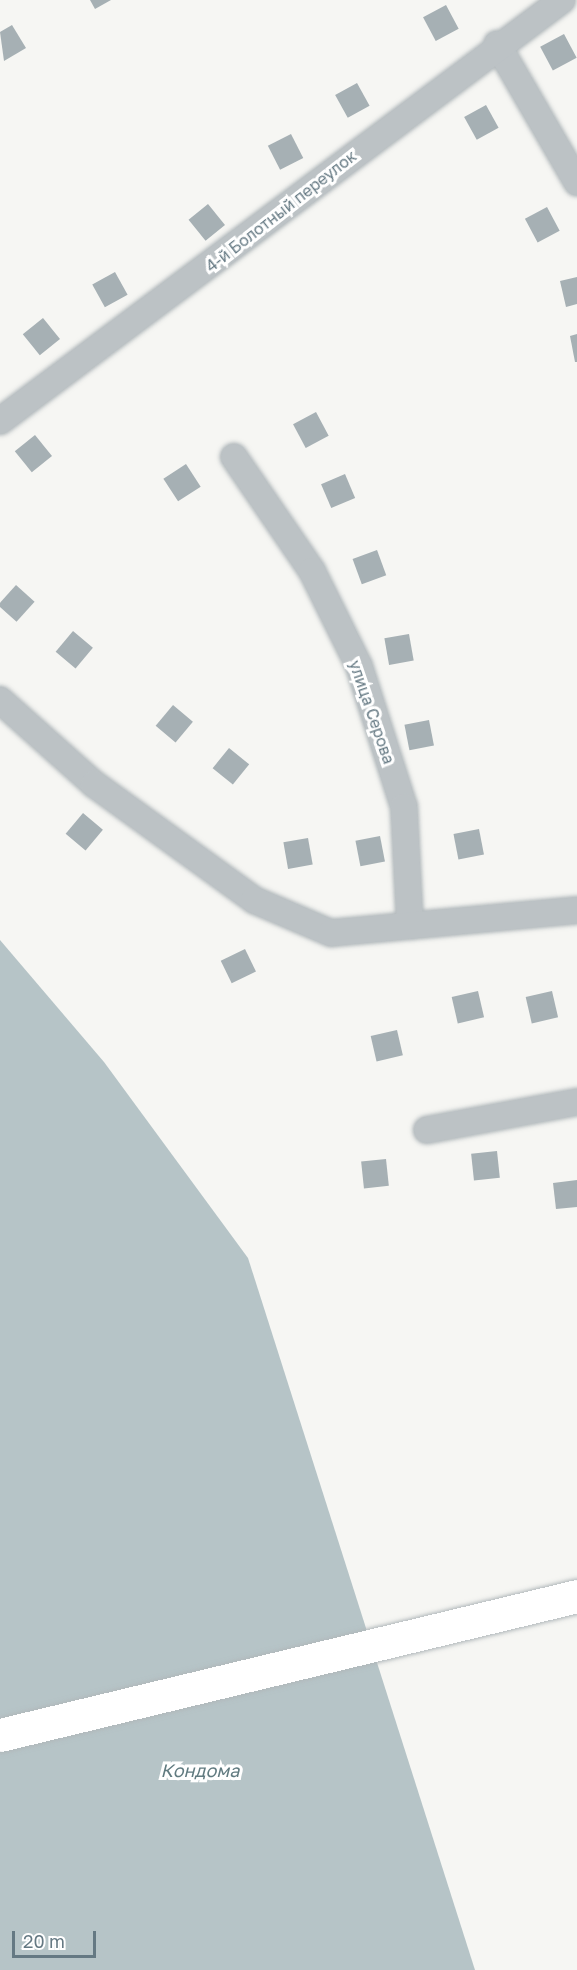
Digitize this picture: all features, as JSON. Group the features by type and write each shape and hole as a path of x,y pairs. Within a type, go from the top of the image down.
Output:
{"main road":[{"path":"0,1735 577,1596"}],"street":[{"name":"4-й Болотный переулок","path":"0,421 210,267 497,44 562,0"},
{"path":"497,44 577,182"},
{"name":"улица Серова","path":"234,457 312,571 359,666 404,807 410,926"},
{"path":"0,700 94,784 254,900 331,933 577,910"},
{"path":"427,1130 577,1102"}],"water":[{"name":"Кондома","path":"0,940 104,1062 248,1258 475,1970 0,1970"}],"building":[{"path":"90,0 111,0 95,9"},
{"path":"446,5 459,29 436,41 423,17"},
{"path":"12,25 26,48 4,61 0,32"},
{"path":"564,34 577,58 553,71 540,47"},
{"path":"357,83 370,106 348,118 335,95"},
{"path":"486,105 499,128 477,140 464,117"},
{"path":"291,134 303,158 280,170 268,146"},
{"path":"208,204 225,225 206,241 189,220"},
{"path":"547,207 560,231 538,243 525,219"},
{"path":"115,272 128,295 105,307 92,285"},
{"path":"577,277 577,304 566,307 560,281"},
{"path":"43,318 60,339 40,355 23,334"},
{"path":"577,334 577,362 575,362 570,336"},
{"path":"316,412 329,436 306,448 293,424"},
{"path":"35,435 52,456 32,472 15,451"},
{"path":"186,464 201,487 178,501 163,479"},
{"path":"345,474 355,498 331,508 321,484"},
{"path":"377,550 386,575 362,584 353,559"},
{"path":"16,585 35,602 17,622 0,607 0,603"},
{"path":"73,631 93,648 76,668 56,652"},
{"path":"409,634 414,661 389,665 384,638"},
{"path":"173,705 193,722 176,742 156,726"},
{"path":"429,720 434,746 409,750 404,725"},
{"path":"229,748 249,764 233,785 213,768"},
{"path":"83,813 103,830 86,850 66,834"},
{"path":"479,829 484,855 458,859 453,834"},
{"path":"380,836 385,862 360,866 355,841"},
{"path":"308,838 313,865 288,869 283,842"},
{"path":"245,949 256,971 232,983 221,961"},
{"path":"478,991 484,1017 458,1023 452,997"},
{"path":"552,991 558,1017 532,1023 526,997"},
{"path":"397,1030 403,1055 377,1061 371,1036"},
{"path":"497,1151 500,1178 474,1181 471,1154"},
{"path":"386,1159 389,1186 364,1188 361,1162"},
{"path":"577,1180 577,1207 556,1209 553,1183"}]}
